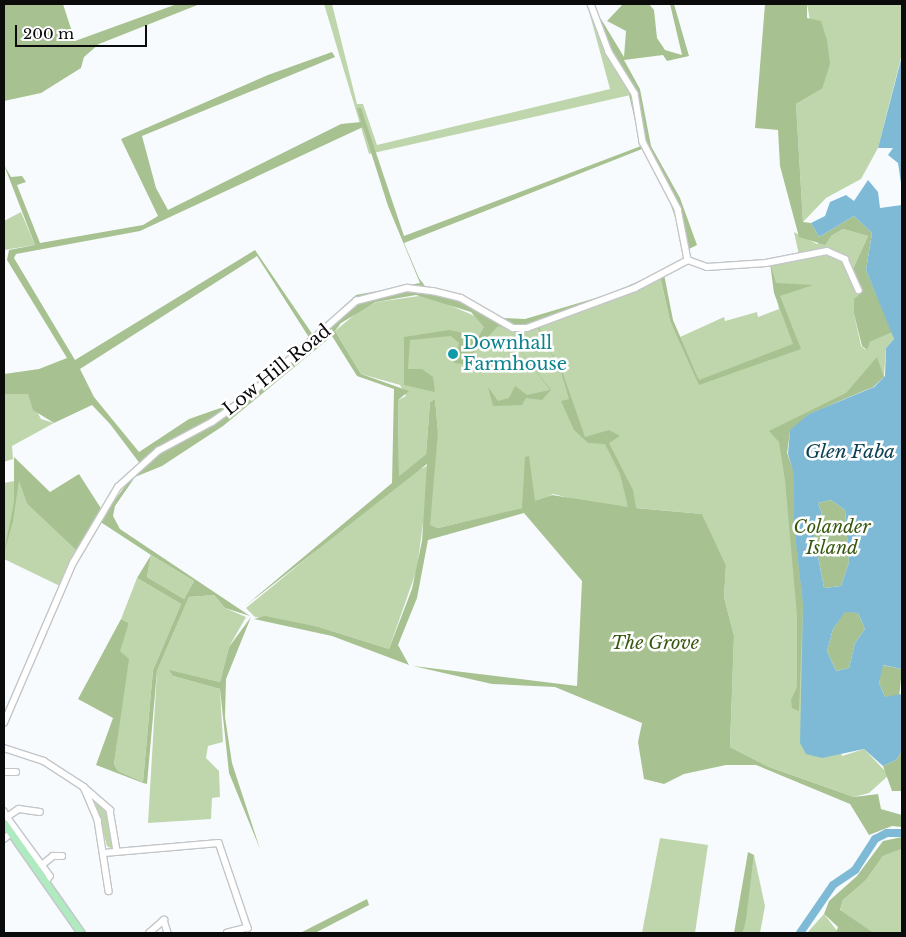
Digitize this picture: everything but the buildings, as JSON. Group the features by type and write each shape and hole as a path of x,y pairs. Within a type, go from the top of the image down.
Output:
{"main road":[{"path":"5,817 7,837 47,881 81,933"}],"street":[{"path":"591,4 608,52 635,94 643,142 678,209 688,260 707,267 766,263 827,252 845,259 859,290"},
{"name":"Low Hill Road","path":"4,723 73,563 118,487 158,451 212,422 246,398 356,301 407,288 433,291 460,298 513,328 527,328 635,288 688,260"},
{"path":"4,748 44,761 97,796 112,815 117,851"},
{"path":"4,772 16,772"},
{"path":"84,787 104,853 108,891"},
{"path":"89,802 97,796"},
{"path":"40,812 19,809 5,817 50,876 47,881"},
{"path":"104,853 219,842 248,928 228,933"},
{"path":"42,865 52,856 62,856"},
{"path":"149,933 164,920 168,933"}],"green space":[{"path":"4,4 63,4 75,41 177,4 200,4 99,44 84,57 81,68 41,93 4,101"},
{"path":"324,4 332,4 357,104 363,104 377,145 610,89 587,4 593,4 635,94 369,154"},
{"name":"The Grove","path":"623,4 649,4 654,10 657,38 665,50 682,55 670,4 674,4 689,56 667,61 663,55 624,60 640,89 651,146 680,198 697,245 689,249 688,260 681,267 664,274 673,320 699,380 793,344 774,293 770,263 776,283 813,285 780,296 801,349 699,385 670,321 660,276 656,282 539,325 541,334 537,327 518,332 498,326 463,364 454,363 459,343 451,336 410,340 408,369 422,369 433,377 435,392 404,385 404,337 449,330 479,336 484,327 471,312 416,295 376,302 341,323 335,331 361,374 409,391 398,400 399,476 426,454 430,402 435,399 438,432 430,525 438,528 522,508 525,457 529,456 535,501 552,495 628,507 620,474 605,444 588,443 574,430 561,401 569,399 561,372 544,340 562,371 585,437 609,430 620,436 609,443 633,490 636,508 702,514 726,565 724,597 734,636 730,747 769,767 854,797 878,794 881,809 902,815 902,827 892,826 869,835 850,804 756,765 726,765 684,774 664,784 644,779 638,742 642,723 555,687 492,684 413,666 577,686 582,581 524,513 428,540 417,598 398,645 409,665 332,636 254,619 265,616 319,627 389,649 412,589 422,541 427,464 244,607 392,483 394,389 357,376 332,336 223,426 162,466 135,477 115,506 113,516 120,529 250,616 225,608 214,595 189,597 157,671 147,784 96,765 113,718 78,699 121,619 129,623 120,651 129,659 114,764 118,771 143,782 153,670 181,604 137,578 151,555 99,521 141,465 110,424 92,405 54,423 33,410 28,394 4,394 4,374 39,369 67,358 7,260 9,250 35,245 4,165 11,177 22,176 26,182 17,185 40,243 143,225 158,216 121,139 268,75 332,52 335,57 142,136 156,188 168,210 341,124 361,122 357,108 361,108 404,236 641,146 629,95 634,94 596,21 601,19 624,57 626,31 607,21","holes":["363,127 388,206 420,283 356,295 313,335 255,250 75,360 14,258 16,254 140,231","642,149 667,194 682,237 685,258 676,265 609,294 525,319 503,318 467,297 425,286 419,278 404,243","257,256 310,339 229,405 189,419 139,452 94,397 80,369","151,555 194,581 184,599 147,577"]},
{"path":"765,4 807,4 807,18 821,21 827,40 830,64 822,89 796,104 803,222 811,223 819,237 854,216 872,233 866,270 892,332 870,342 867,350 862,346 854,314 854,299 862,292 852,271 868,236 843,229 831,236 825,245 799,237 780,166 778,130 755,128"},
{"path":"807,4 902,4 902,54 878,148 861,179 826,198 803,222 796,104 822,89"},
{"path":"21,212 35,245 4,250 4,221"},
{"path":"843,229 868,236 852,271 862,292 854,314 861,346 866,350 870,342 892,331 894,339 886,348 884,377 873,387 842,398 790,430 787,453 842,756 864,749 889,775 869,793 854,797 769,767 730,747 734,636 724,597 726,565 702,514 594,504 553,494 522,508 438,528 423,523 417,569 389,649 319,627 255,617 246,608 408,475 433,463 438,432 435,399 430,402 426,454 399,476 398,400 406,396 400,385 361,374 335,331 359,311 377,302 426,295 498,326 536,327 656,282 660,276 670,321 699,380 680,337 724,317 725,321 757,312 758,317 779,309 770,263 800,260 794,232 817,244"},
{"path":"512,340 551,390 542,400 526,398 522,405 493,406 488,387 498,401 509,398 515,386 527,395 550,390"},
{"path":"877,357 884,377 873,387 809,414 790,431 787,453 794,472 794,526 803,604 799,711 792,708 791,700 797,687 797,616 785,480 779,442 769,431 846,393"},
{"path":"19,392 28,394 41,419 54,423 12,446 13,459 4,462 4,394"},
{"path":"14,457 50,492 79,474 102,510 79,553 27,504 19,481 13,521 4,553 14,502"},
{"path":"19,480 27,504 79,553 62,587 4,559 4,483"},
{"name":"Colander Island","path":"831,500 845,510 849,562 841,586 824,588 812,525 822,514 818,503"},
{"path":"151,555 194,581 184,599 147,577"},
{"path":"137,578 181,604 153,670 143,782 118,771 114,764 128,659 119,651 129,623 121,619"},
{"path":"214,595 225,608 246,617 229,647 220,682 176,672 173,676 220,689 223,742 208,746 206,758 219,771 220,797 212,798 211,819 148,823 157,671 189,597"},
{"path":"845,611 858,613 865,629 855,643 849,668 836,671 827,651 833,629"},
{"path":"251,617 226,679 225,717 232,763 260,849 229,773 220,689 173,676 169,670 220,682 229,647"},
{"path":"882,665 902,669 899,698 885,697 879,683"},
{"path":"902,751 902,791 892,791 883,766 896,760"},
{"path":"94,799 107,805 112,849 107,846"},
{"path":"902,837 902,849 883,856 866,880 843,900 840,910 874,933 836,933 838,927 824,914 829,901 857,876 883,841"},
{"path":"660,838 708,845 695,933 642,933"},
{"path":"902,849 902,933 874,933 840,911 843,900 866,880 883,856"},
{"path":"748,852 754,855 746,919 743,933 734,933"},
{"path":"754,855 765,906 760,933 743,933"},
{"path":"367,899 369,905 315,933 300,933"},
{"path":"824,914 838,932 807,933"}],"water":[{"path":"902,56 902,190 898,163 888,155 893,148 878,148"},
{"name":"Glen Faba","path":"868,180 878,192 880,208 902,205 902,669 883,665 879,683 885,697 902,694 902,751 896,760 883,766 864,749 822,758 806,754 800,743 803,604 794,526 794,474 788,454 790,430 809,414 874,387 885,376 886,348 894,339 866,270 872,233 854,216 819,237 811,223 825,216 830,202 846,195 854,201","holes":["831,500 845,510 849,562 841,586 824,588 812,525 822,514 818,503","845,612 858,613 865,629 855,643 849,668 836,671 827,651 833,629"]}],"waterway":[{"path":"800,933 833,885 855,870 875,839 887,833 902,833"}],"place":[{"name":"Downhall Farmhouse","path":"453,354"}]}
